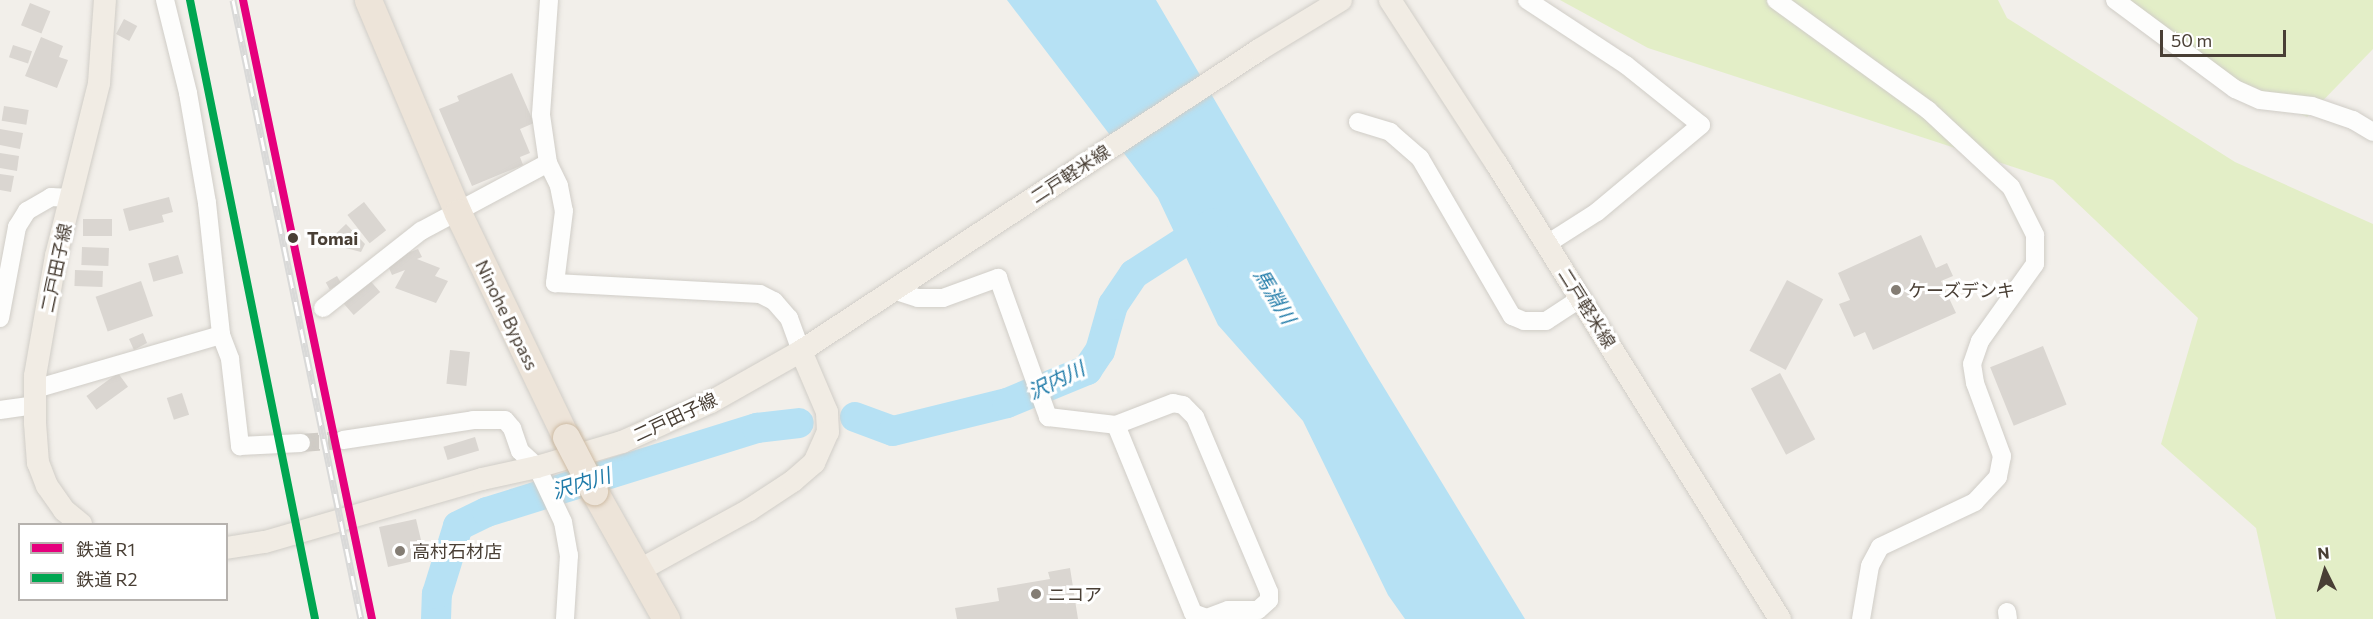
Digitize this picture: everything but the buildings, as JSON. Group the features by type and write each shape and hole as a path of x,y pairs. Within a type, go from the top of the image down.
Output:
{"highway":[{"name":"Ninohe Bypass","path":"368,0 458,213 566,437 666,619"}],"main road":[{"name":"二戸田子線","path":"79,523 64,510 46,486 38,463 35,397 56,256 99,83 105,0"},
{"name":"二戸軽米線","path":"801,351 1259,50 1341,0"},
{"name":"二戸軽米線","path":"1390,0 1547,244 1780,619"},
{"name":"二戸田子線","path":"228,548 265,542 482,479 537,467 622,442 711,402 801,351"},
{"path":"638,571 749,510 793,481 814,463 828,432 827,412 801,351"}],"street":[{"path":"165,0 188,93 207,203 221,335 230,359 240,446 301,443"},
{"path":"549,0 541,116 548,163 559,186 564,211 555,283 760,294 774,302 789,318 801,351"},
{"path":"1527,0 1626,65 1701,124 1597,212 1547,244"},
{"path":"1776,0 1928,110 2011,187 2035,235 2035,264 1980,341 1972,364 1975,382 2002,456 1998,477 1975,502 1880,547 1870,566 1861,619"},
{"path":"2115,0 2235,89 2260,100 2312,106 2353,120 2373,132"},
{"path":"1358,122 1390,132 1420,158 1512,316 1524,321 1546,321 1581,298"},
{"path":"323,308 421,231 548,163"},
{"path":"0,318 17,227 27,211 51,197 71,198"},
{"path":"893,290 918,298 943,298 998,278 1048,417 1116,425 1173,404 1183,405 1195,417 1269,592 1269,600 1258,610 1228,610 1207,618 1193,613 1116,425"},
{"path":"0,410 221,335"},
{"path":"343,440 473,420 504,420 512,428 520,451 537,467 568,538 565,619"}],"green space":[{"path":"1560,0 1998,0 2007,18 2235,162 2373,224 2373,619 2276,619 2256,528 2161,444 2198,318 2053,180 1648,48"},
{"path":"2128,0 2373,0 2373,49 2307,117 2161,42"}],"water":[{"name":"馬淵川","path":"1007,0 1156,0 1369,363 1525,619 1405,619 1388,595 1303,421 1218,325 1158,198"}],"waterway":[{"name":"沢内川","path":"855,417 893,431 1007,403 1087,370 1100,351 1113,305 1134,274 1213,223"},
{"name":"沢内川","path":"436,619 437,594 458,526 487,512 757,428 799,423"}],"tunnel":[{"path":"301,443 343,440"}],"railway":[{"path":"233,0 361,619"},
{"path":"243,0 372,619"}],"rail line":[{"name":"R2","path":"190,0 315,619"},
{"name":"R1","path":"243,0 372,619"}],"place":[{"name":"Tomai","path":"293,238"},
{"name":"ケーズデンキ","path":"1896,290"},
{"name":"高村石材店","path":"400,551"},
{"name":"ニコア","path":"1036,594"}]}
